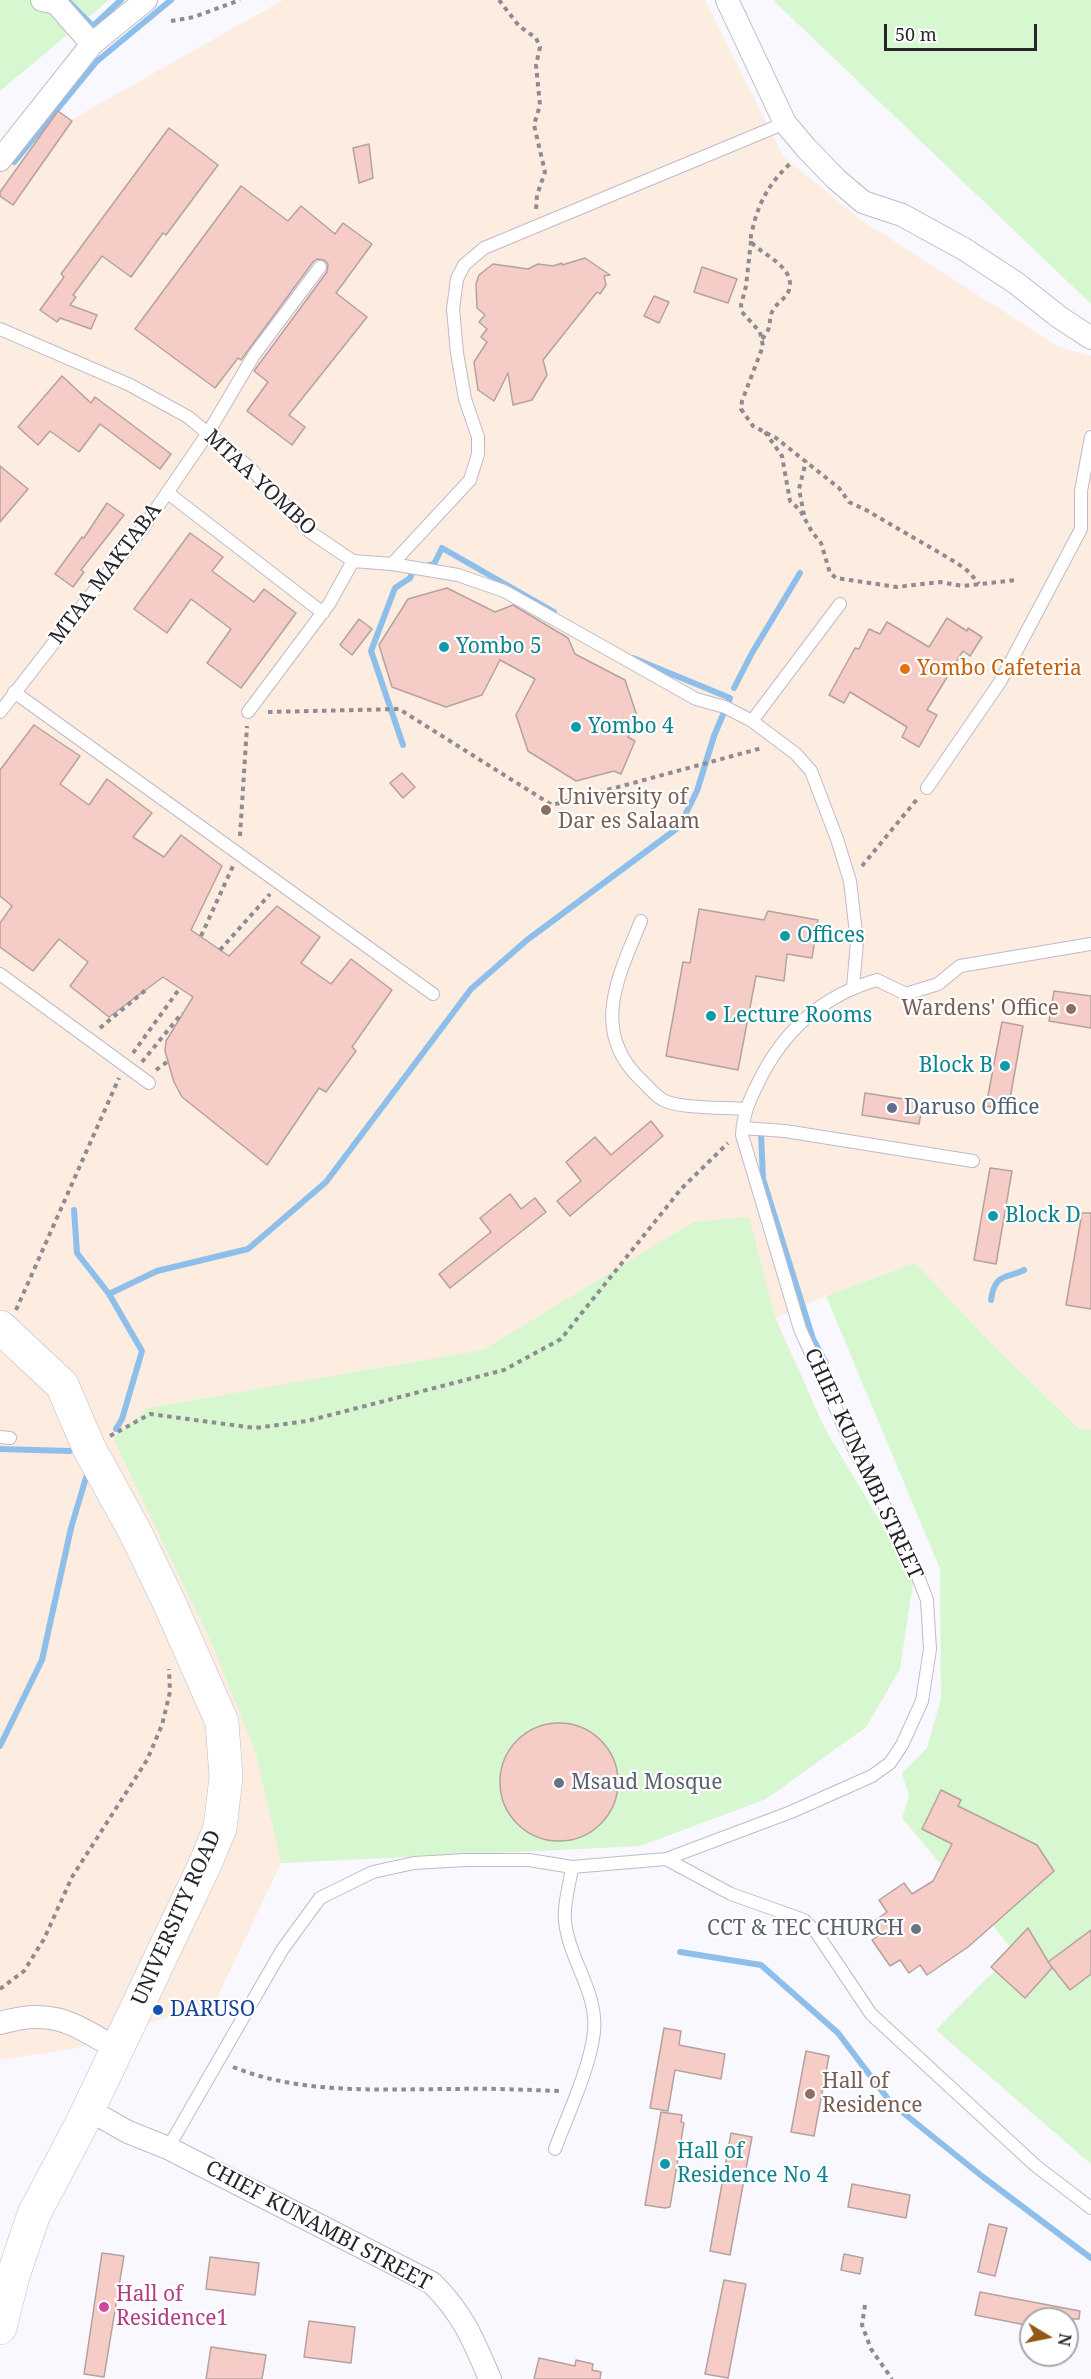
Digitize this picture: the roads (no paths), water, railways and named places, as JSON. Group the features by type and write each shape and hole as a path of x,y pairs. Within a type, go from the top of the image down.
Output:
{"street":[{"path":"42,0 56,3 92,44"},
{"path":"0,160 92,44 147,0"},
{"path":"727,0 785,123 807,149 863,202 902,215 964,249 1016,283 1059,317 1091,338"},
{"name":"UNIVERSITY ROAD","path":"0,2328 34,2214 89,2110 220,1828 226,1777 222,1722 139,1540 89,1448 62,1385 3,1330"},
{"path":"0,2023 16,2018 40,2016 60,2019 71,2022 117,2049"},
{"name":"CHIEF KUNAMBI STREET","path":"89,2110 128,2132 168,2148 432,2283 451,2301 468,2327 490,2379"}],"lane":[{"path":"392,564 470,480 478,454 478,437 465,399 457,353 453,309 457,279 464,265 484,248 785,123"},
{"name":"MTAA MAKTABA","path":"0,712 143,528 208,433 254,355 321,267"},
{"name":"MTAA YOMBO","path":"0,329 130,385 188,417 250,468 310,532 353,561 392,564 458,575 504,591 696,699 725,707 752,721 781,742 812,771 831,820 850,881 857,942 853,987"},
{"path":"927,788 1000,682 1081,529 1081,491 1091,436"},
{"path":"168,492 323,613"},
{"path":"248,712 323,613 353,561"},
{"path":"752,721 840,604"},
{"path":"14,692 433,994"},
{"path":"641,921 614,995 612,1023 614,1041 622,1058 633,1072 663,1100 677,1104 745,1109"},
{"name":"CHIEF KUNAMBI STREET","path":"168,2148 282,1950 320,1898 373,1872 414,1863 529,1860 572,1867 666,1859 791,1812 872,1776 890,1763 902,1745 922,1701 930,1649 927,1600 907,1548 855,1451 800,1329 742,1135 745,1109 766,1065 786,1037 820,1006 853,987 876,980 906,994 938,984 960,966 1091,944"},
{"path":"0,974 149,1083"},
{"path":"743,1128 785,1131 973,1161"},
{"path":"666,1859 731,1894 804,1920 816,1932 871,2014 1036,2166 1091,2208"},
{"path":"555,2149 586,2069 594,2031 592,2001 574,1957 565,1920 572,1867"}],"waterway":[{"path":"70,3 93,26 121,0"},
{"path":"14,162 96,62 171,0"},
{"path":"403,745 371,651 395,588 410,578 414,569 434,564 442,548 554,612"},
{"path":"734,688 752,653 800,573"},
{"path":"109,1294 157,1271 248,1249 326,1182 471,989 527,940 679,827 697,791 714,736 730,698 633,658"},
{"path":"761,1133 763,1179 813,1339 826,1363"},
{"path":"74,1210 77,1253 109,1294 142,1351 122,1419 116,1429"},
{"path":"991,1300 995,1285 999,1281 1024,1270"},
{"path":"0,1449 70,1451"},
{"path":"0,1746 42,1660 71,1528 88,1471"},
{"path":"680,1952 761,1965 838,2033 891,2103 983,2177 1091,2258"}],"place":[{"name":"Yombo 5","path":"444,647"},
{"name":"Yombo Cafeteria","path":"905,669"},
{"name":"Yombo 4","path":"576,727"},
{"name":"University of Dar es Salaam","path":"546,810"},
{"name":"Offices","path":"785,936"},
{"name":"Wardens' Office","path":"1071,1009"},
{"name":"Lecture Rooms","path":"711,1016"},
{"name":"Block B","path":"1005,1066"},
{"name":"Daruso Office","path":"892,1108"},
{"name":"Block D","path":"993,1216"},
{"name":"Msaud Mosque","path":"559,1783"},
{"name":"CCT & TEC CHURCH","path":"916,1929"},
{"name":"DARUSO","path":"158,2010"},
{"name":"Hall of Residence","path":"810,2094"},
{"name":"Hall of Residence No 4","path":"665,2164"},
{"name":"Hall of Residence1","path":"104,2307"}]}
